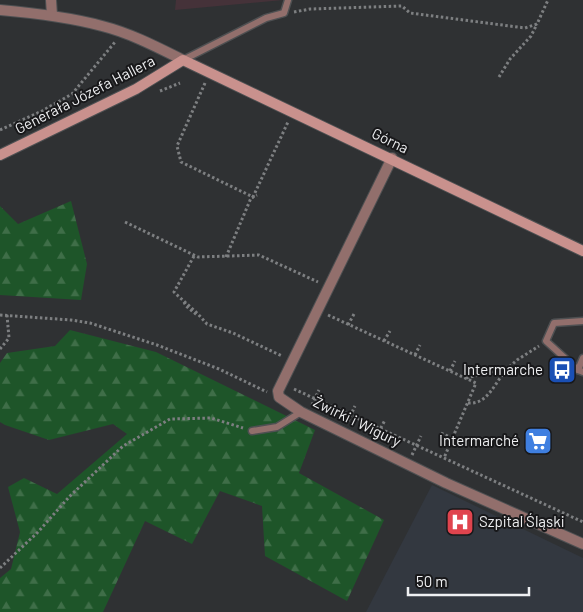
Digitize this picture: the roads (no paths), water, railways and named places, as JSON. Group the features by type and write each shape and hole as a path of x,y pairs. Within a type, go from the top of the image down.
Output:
{"street":[{"path":"51,0 52,15"},
{"path":"0,10 52,15 102,26 141,40 183,60"},
{"name":"Generała Józefa Hallera","path":"0,156 136,90 183,60"},
{"name":"Górna","path":"183,60 392,158 583,251"},
{"name":"Żwirki i Wigury","path":"392,158 278,391 279,397 301,412 372,447 583,544"}],"lane":[{"path":"183,60 266,18 284,13 288,0"},
{"path":"583,321 554,323 546,341 580,371 583,358"},
{"path":"252,431 277,427 301,412"}],"place":[{"name":"Intermarche","path":"562,370"},
{"name":"Intermarché","path":"538,441"},
{"name":"Szpital Śląski","path":"460,522"}]}
